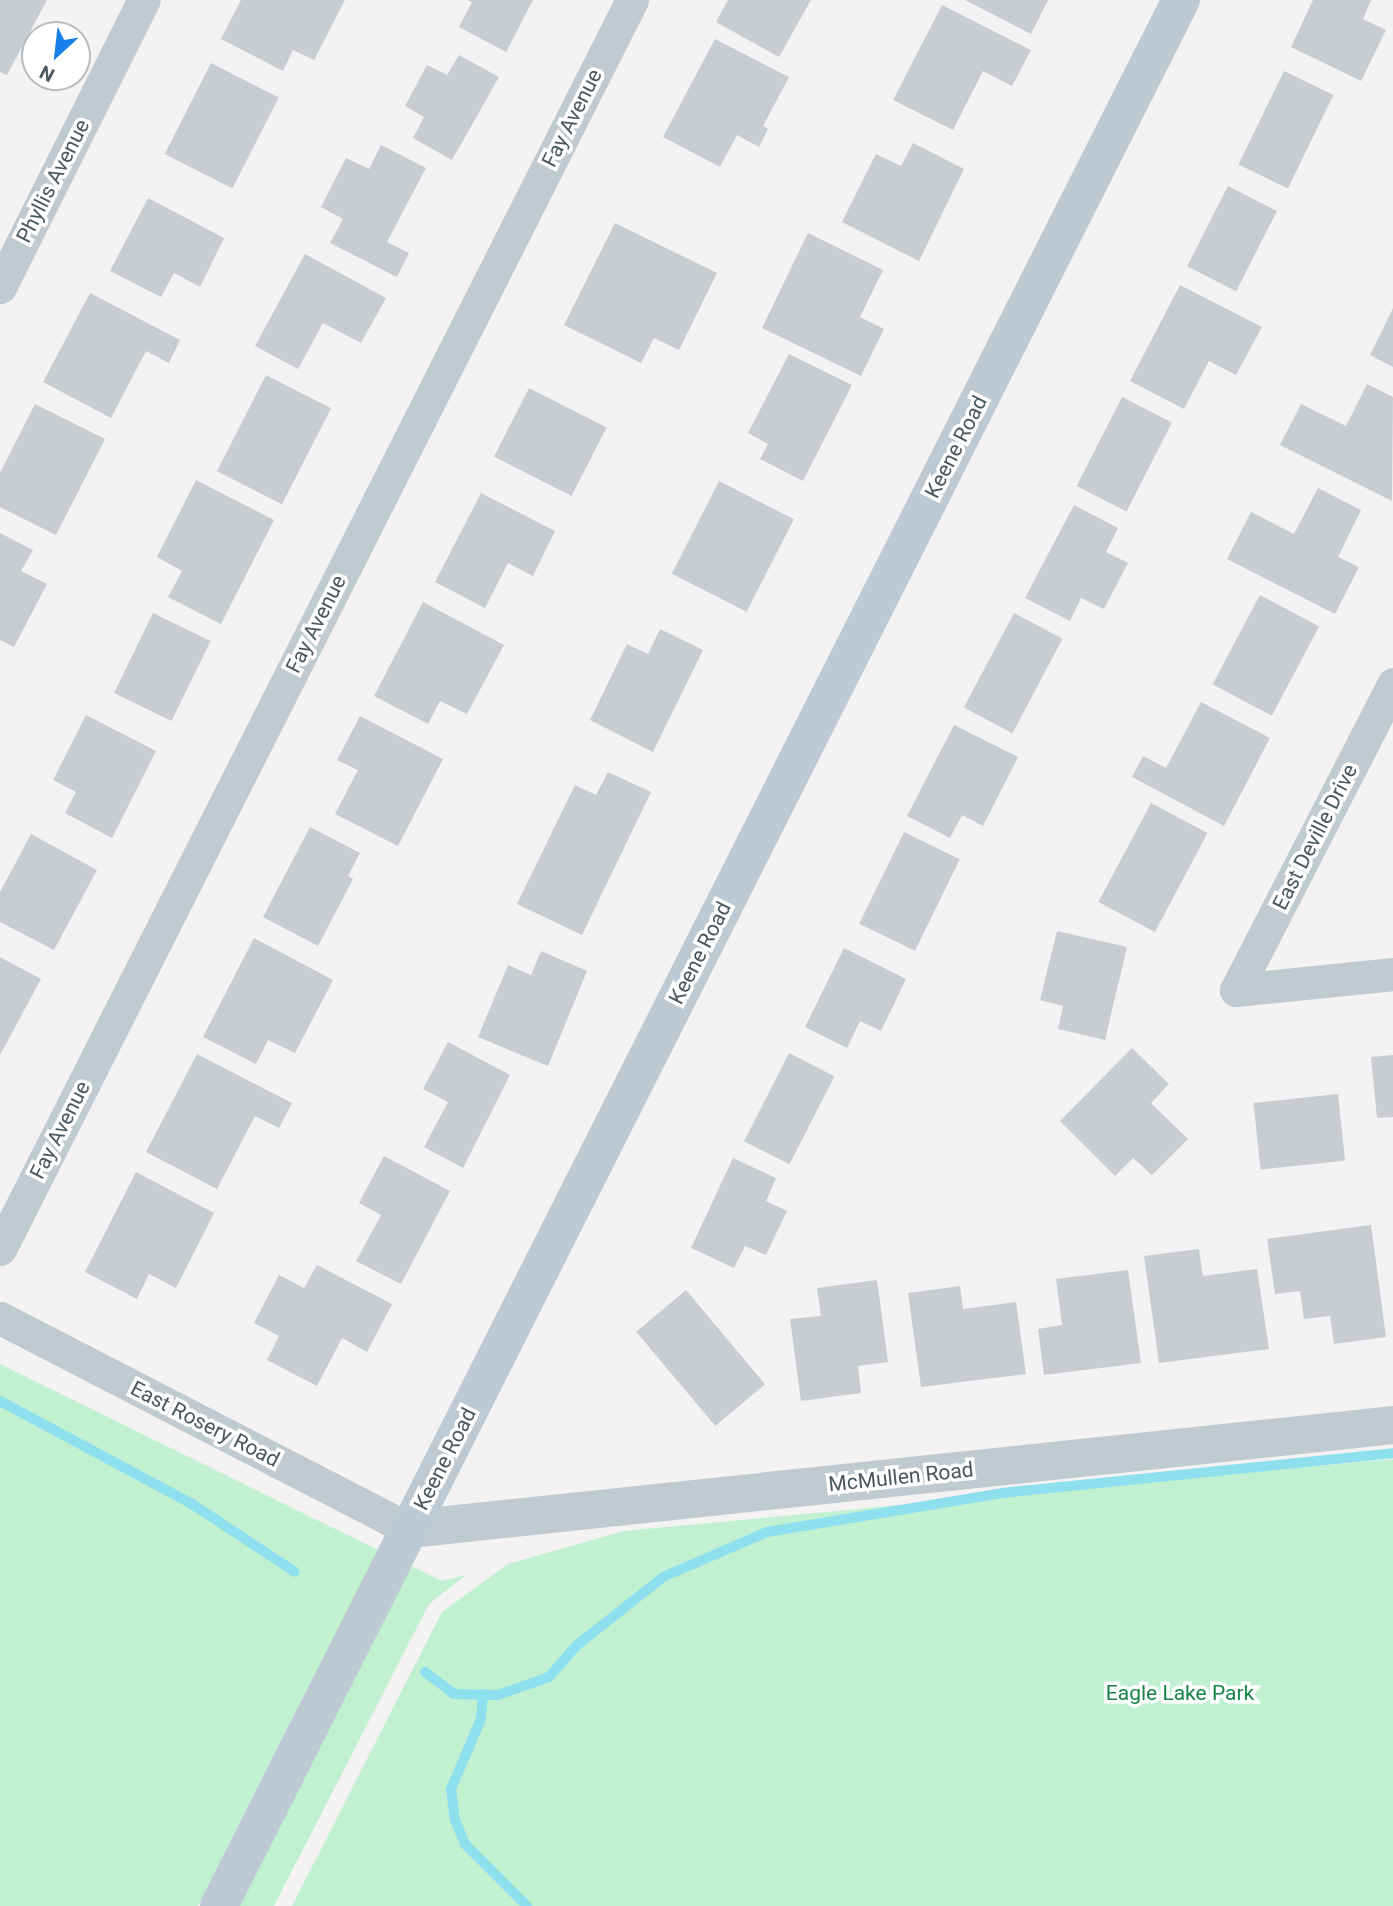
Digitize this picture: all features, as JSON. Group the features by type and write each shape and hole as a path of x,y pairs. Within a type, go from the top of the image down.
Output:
{"main road":[{"name":"Keene Road","path":"219,1906 1181,0"}],"street":[{"name":"Phyllis Avenue","path":"0,287 144,0"},
{"name":"Fay Avenue","path":"0,1249 632,0"},
{"name":"East Deville Drive","path":"1393,684 1236,990 1393,974"},
{"name":"East Rosery Road","path":"0,1318 410,1529"},
{"name":"McMullen Road","path":"410,1529 1393,1425"}],"green space":[{"path":"0,1364 378,1550 198,1906 0,1906"},
{"name":"Eagle Lake Park","path":"1393,1459 1393,1906 292,1906 442,1612 508,1564 624,1531"},
{"path":"411,1566 442,1581 466,1575 429,1604 274,1906 239,1906"}],"building":[{"path":"0,0 47,0 36,21 21,21 21,49 7,75 0,72"},
{"path":"241,0 345,0 314,60 293,50 283,71 221,39"},
{"path":"468,0 533,0 506,52 459,27 472,2"},
{"path":"728,0 811,0 779,57 716,22"},
{"path":"965,0 1048,0 1031,34"},
{"path":"1313,0 1371,0 1363,19 1386,30 1361,81 1291,47"},
{"path":"942,5 1031,50 1012,86 983,71 953,130 893,100"},
{"path":"715,39 789,77 763,126 768,129 759,147 737,135 720,167 663,137"},
{"path":"459,55 499,77 452,160 413,138 424,117 405,106 427,65 447,75"},
{"path":"211,63 279,98 232,188 165,154"},
{"path":"1284,71 1333,95 1288,189 1238,164"},
{"path":"913,143 964,169 919,261 842,222 876,154 901,166"},
{"path":"381,145 426,168 387,242 409,253 397,277 330,243 343,219 321,207 346,158 369,169"},
{"path":"1228,186 1277,211 1236,291 1187,266"},
{"path":"148,198 224,238 200,287 174,273 161,297 110,271"},
{"path":"615,223 717,273 679,350 654,338 641,363 564,325"},
{"path":"808,233 883,270 860,317 884,329 861,376 762,328"},
{"path":"305,254 386,298 361,343 323,323 298,369 255,346"},
{"path":"1180,285 1262,327 1236,375 1209,361 1184,409 1130,381"},
{"path":"90,293 180,340 169,363 146,351 111,418 43,382"},
{"path":"1393,308 1393,367 1370,355"},
{"path":"789,354 852,385 803,481 760,459 768,444 748,433"},
{"path":"266,375 331,408 282,504 217,471"},
{"path":"1367,384 1393,397 1392,501 1280,445 1301,404 1346,426"},
{"path":"529,388 607,427 572,496 494,457"},
{"path":"1122,397 1172,422 1126,512 1077,486"},
{"path":"35,404 105,439 56,535 0,507 0,473"},
{"path":"196,480 274,520 221,624 168,597 182,571 157,557"},
{"path":"719,481 794,519 747,612 672,574"},
{"path":"1318,488 1361,510 1338,557 1359,567 1335,614 1227,559 1251,512 1294,534"},
{"path":"481,493 555,531 533,576 508,563 485,608 435,582"},
{"path":"1074,505 1118,528 1106,552 1128,563 1104,609 1081,598 1070,621 1025,598"},
{"path":"0,533 33,550 21,571 47,584 14,647 0,640"},
{"path":"1260,595 1319,626 1272,716 1213,684"},
{"path":"423,602 504,645 467,714 440,701 428,724 374,696"},
{"path":"153,613 211,641 172,721 114,693"},
{"path":"1014,613 1063,639 1012,733 964,707"},
{"path":"660,629 703,650 653,752 590,720 627,644 648,654"},
{"path":"1201,702 1270,738 1224,826 1132,777 1143,756 1166,768"},
{"path":"86,715 156,751 112,838 65,813 76,792 53,780"},
{"path":"360,716 443,759 398,846 335,814 358,770 337,760"},
{"path":"954,725 1018,757 983,826 962,815 950,838 907,816"},
{"path":"608,772 651,792 582,935 517,904 575,785 596,795"},
{"path":"1151,803 1208,833 1155,932 1098,902"},
{"path":"310,827 360,853 348,876 353,879 318,946 263,917"},
{"path":"904,832 960,859 915,951 859,924"},
{"path":"31,834 97,870 54,950 0,922 0,892"},
{"path":"1057,931 1127,947 1105,1040 1058,1029 1063,1006 1040,1000"},
{"path":"254,938 333,980 295,1053 268,1040 256,1064 203,1037"},
{"path":"844,948 906,979 881,1031 860,1021 847,1048 805,1027"},
{"path":"541,951 587,971 548,1066 478,1037 508,965 531,975"},
{"path":"0,957 41,979 0,1055"},
{"path":"448,1042 510,1075 463,1168 424,1147 448,1102 423,1089"},
{"path":"1132,1048 1169,1084 1151,1103 1188,1139 1152,1175 1133,1158 1115,1176 1060,1121"},
{"path":"789,1053 834,1076 789,1164 744,1141"},
{"path":"197,1054 292,1103 279,1128 255,1116 217,1189 146,1152"},
{"path":"1393,1055 1393,1117 1377,1118 1371,1057"},
{"path":"1338,1094 1345,1161 1260,1170 1253,1103"},
{"path":"384,1156 450,1191 401,1284 356,1261 381,1215 359,1203"},
{"path":"733,1158 776,1178 766,1201 787,1211 766,1255 745,1246 734,1268 691,1248"},
{"path":"136,1172 214,1213 176,1288 149,1274 137,1299 85,1272"},
{"path":"1371,1225 1386,1337 1334,1344 1330,1316 1304,1319 1300,1291 1275,1294 1267,1239"},
{"path":"1199,1249 1203,1276 1257,1269 1269,1349 1159,1363 1144,1256"},
{"path":"317,1265 392,1304 367,1352 342,1338 317,1386 267,1360 279,1336 254,1323 279,1275 304,1288"},
{"path":"1128,1270 1141,1363 1044,1375 1038,1329 1062,1325 1056,1279"},
{"path":"877,1280 888,1362 858,1366 861,1393 801,1401 790,1319 821,1316 817,1288"},
{"path":"960,1286 963,1309 1016,1302 1026,1374 921,1387 908,1293"},
{"path":"686,1290 765,1384 715,1426 636,1332"}],"waterway":[{"path":"0,1401 192,1504 295,1572"},
{"path":"425,1672 454,1694 498,1695 549,1677 576,1646 663,1577 767,1532 1002,1493 1393,1453"},
{"path":"483,1694 481,1719 451,1789 455,1820 465,1844 527,1906"}]}
